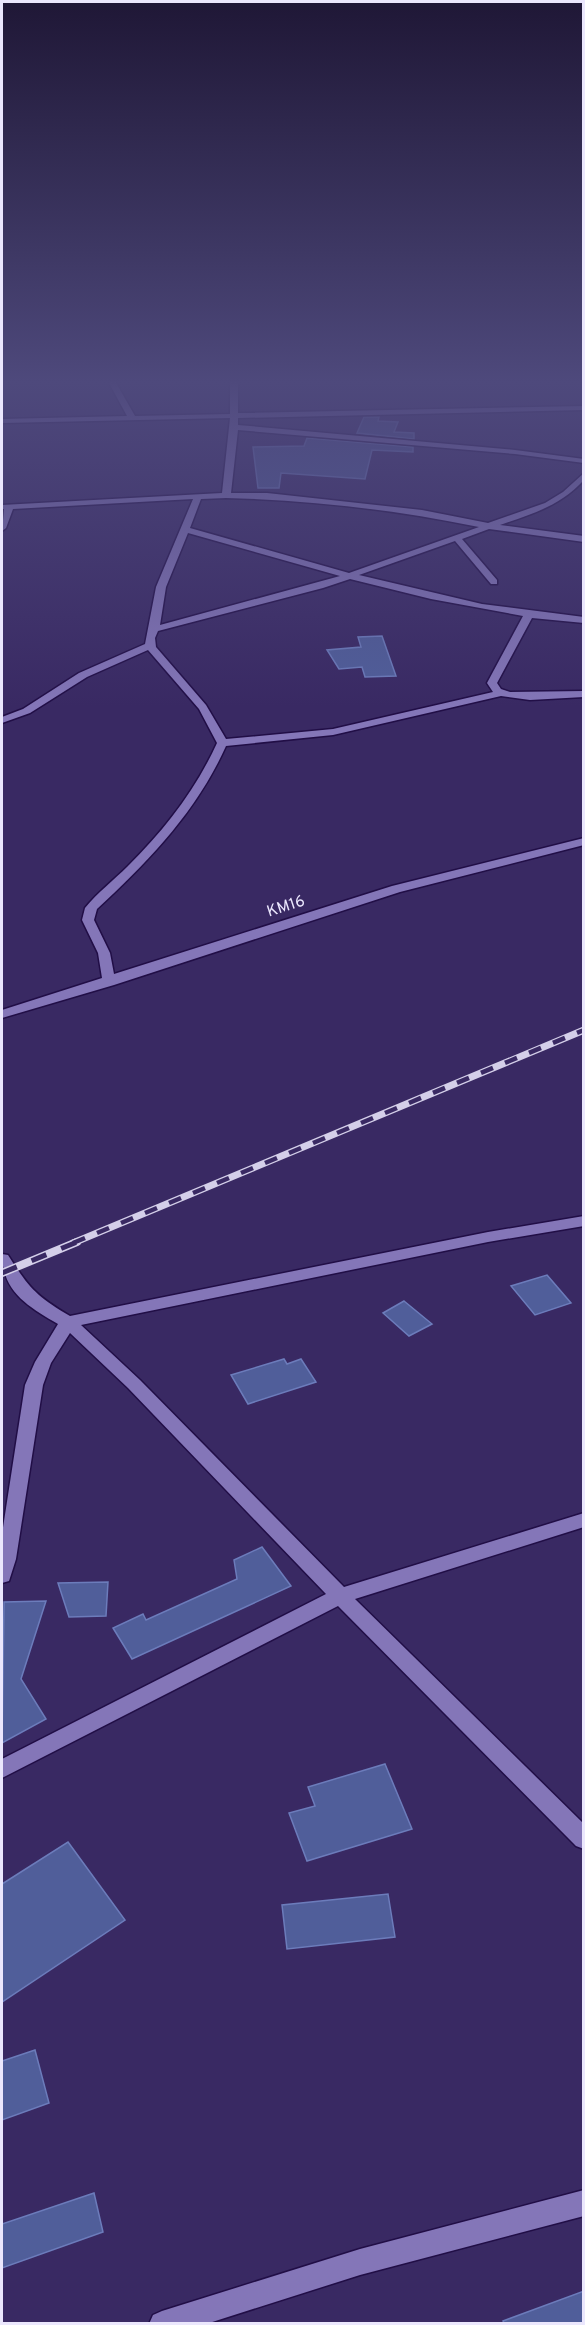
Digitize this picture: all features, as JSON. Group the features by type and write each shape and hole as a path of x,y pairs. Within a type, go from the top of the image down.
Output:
{"street":[{"path":"226,495 227,490"},
{"path":"154,629 351,576 548,505 570,490"},
{"path":"2,528 5,507 226,495 351,504 584,539"},
{"path":"198,497 161,587 154,629 150,634 150,646 213,724 222,742"},
{"path":"183,529 351,576 467,605 528,616 584,620"},
{"path":"456,537 494,582"},
{"path":"502,693 496,690 492,683 528,616"},
{"path":"2,720 43,704 62,687 98,667 150,646"},
{"path":"222,742 333,732 502,693 584,694"},
{"path":"109,982 104,953 88,920 91,908 172,829 201,787 222,742"},
{"name":"KM16","path":"2,1014 109,982 396,889 584,841"},
{"path":"2,1576 7,1559 34,1384 43,1362 68,1322 488,1237 584,1221"},
{"path":"2,1259 22,1291 35,1304 68,1322 134,1384 340,1596 584,1839"},
{"path":"2,1769 340,1596 584,1520"},
{"path":"162,2324 360,2262 584,2203"}],"building":[{"path":"382,636 396,676 365,677 362,667 339,669 327,650 361,647 358,637"},
{"path":"547,1275 571,1303 535,1315 511,1286"},
{"path":"404,1301 432,1324 409,1336 383,1313"},
{"path":"284,1359 287,1364 301,1359 316,1382 248,1404 231,1375"},
{"path":"262,1547 291,1586 132,1659 113,1628 143,1614 146,1620 237,1579 234,1560"},
{"path":"108,1582 106,1616 69,1617 58,1583"},
{"path":"46,1601 21,1679 46,1719 2,1743 4,1602"},
{"path":"385,1764 412,1829 307,1861 289,1813 315,1806 308,1787"},
{"path":"68,1842 125,1920 2,2002 2,1884"},
{"path":"388,1894 395,1937 287,1949 282,1905"},
{"path":"35,2050 49,2103 2,2120 2,2061"},
{"path":"94,2193 103,2232 2,2268 2,2224"},
{"path":"584,2291 584,2324 504,2324 503,2321"}],"railway":[{"path":"73,1243 584,1030"},
{"path":"2,1273 77,1242"}]}
